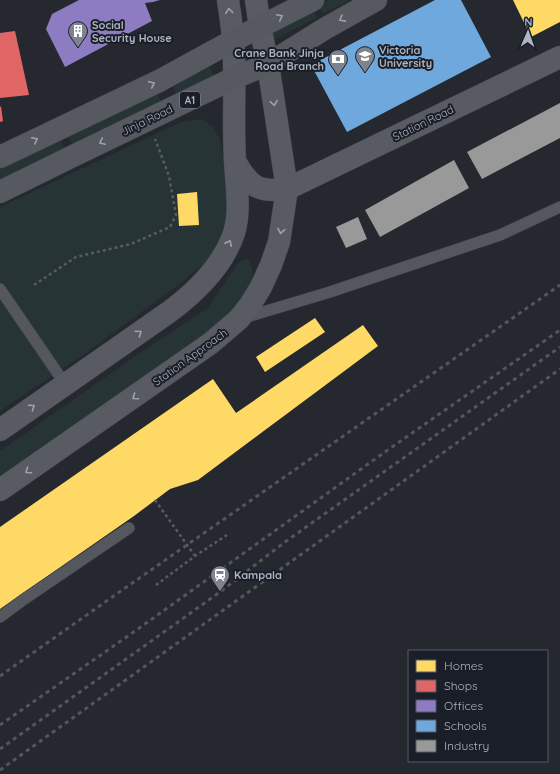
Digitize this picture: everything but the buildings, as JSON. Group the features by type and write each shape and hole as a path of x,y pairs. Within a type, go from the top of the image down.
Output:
{"main road":[{"path":"0,157 159,81 234,40 313,0"},
{"name":"Jinja Road","path":"0,192 234,78 268,64 326,28 376,0"}],"street":[{"path":"0,430 185,300 196,290 218,264 227,248 234,233 238,199 235,161 234,40 228,0"},
{"name":"Station Approach","path":"0,490 197,354 239,319 261,287 279,242 287,189 268,64 256,0"},
{"name":"Station Road","path":"287,189 560,57"},
{"path":"235,161 242,173 257,187 274,190 287,189"}],"lane":[{"path":"239,319 330,292 500,235 560,207"},
{"path":"0,289 65,384"},
{"path":"0,617 22,600 129,528"}],"path":[{"path":"34,285 76,257 131,244 170,227 176,215 169,176 149,120"},
{"path":"155,500 195,556"},
{"path":"156,584 227,535"}],"shaded area":[{"path":"328,0 350,0 323,14 318,5"},
{"path":"312,8 317,17 271,42 267,33"},
{"path":"207,63 214,76 176,94 170,81"},
{"path":"155,91 161,101 73,146 67,135"},
{"path":"202,119 214,128 220,139 231,205 230,221 213,256 182,282 86,353 0,411 0,207 181,122"},
{"path":"60,139 65,149 0,182 0,169"},
{"path":"244,260 249,260 253,272 252,282 232,311 205,335 0,480 0,451 147,348 207,309 238,263"}],"railway":[{"path":"0,676 560,285"},
{"path":"0,725 138,629 382,454 560,330"},
{"path":"0,749 220,592 285,542 560,347"},
{"path":"0,770 560,369"}],"place":[{"name":"Social Security House","path":"78,48"},
{"name":"Victoria University","path":"365,73"},
{"name":"Crane Bank Jinja Road Branch","path":"338,76"},
{"name":"Kampala","path":"220,592"}]}
